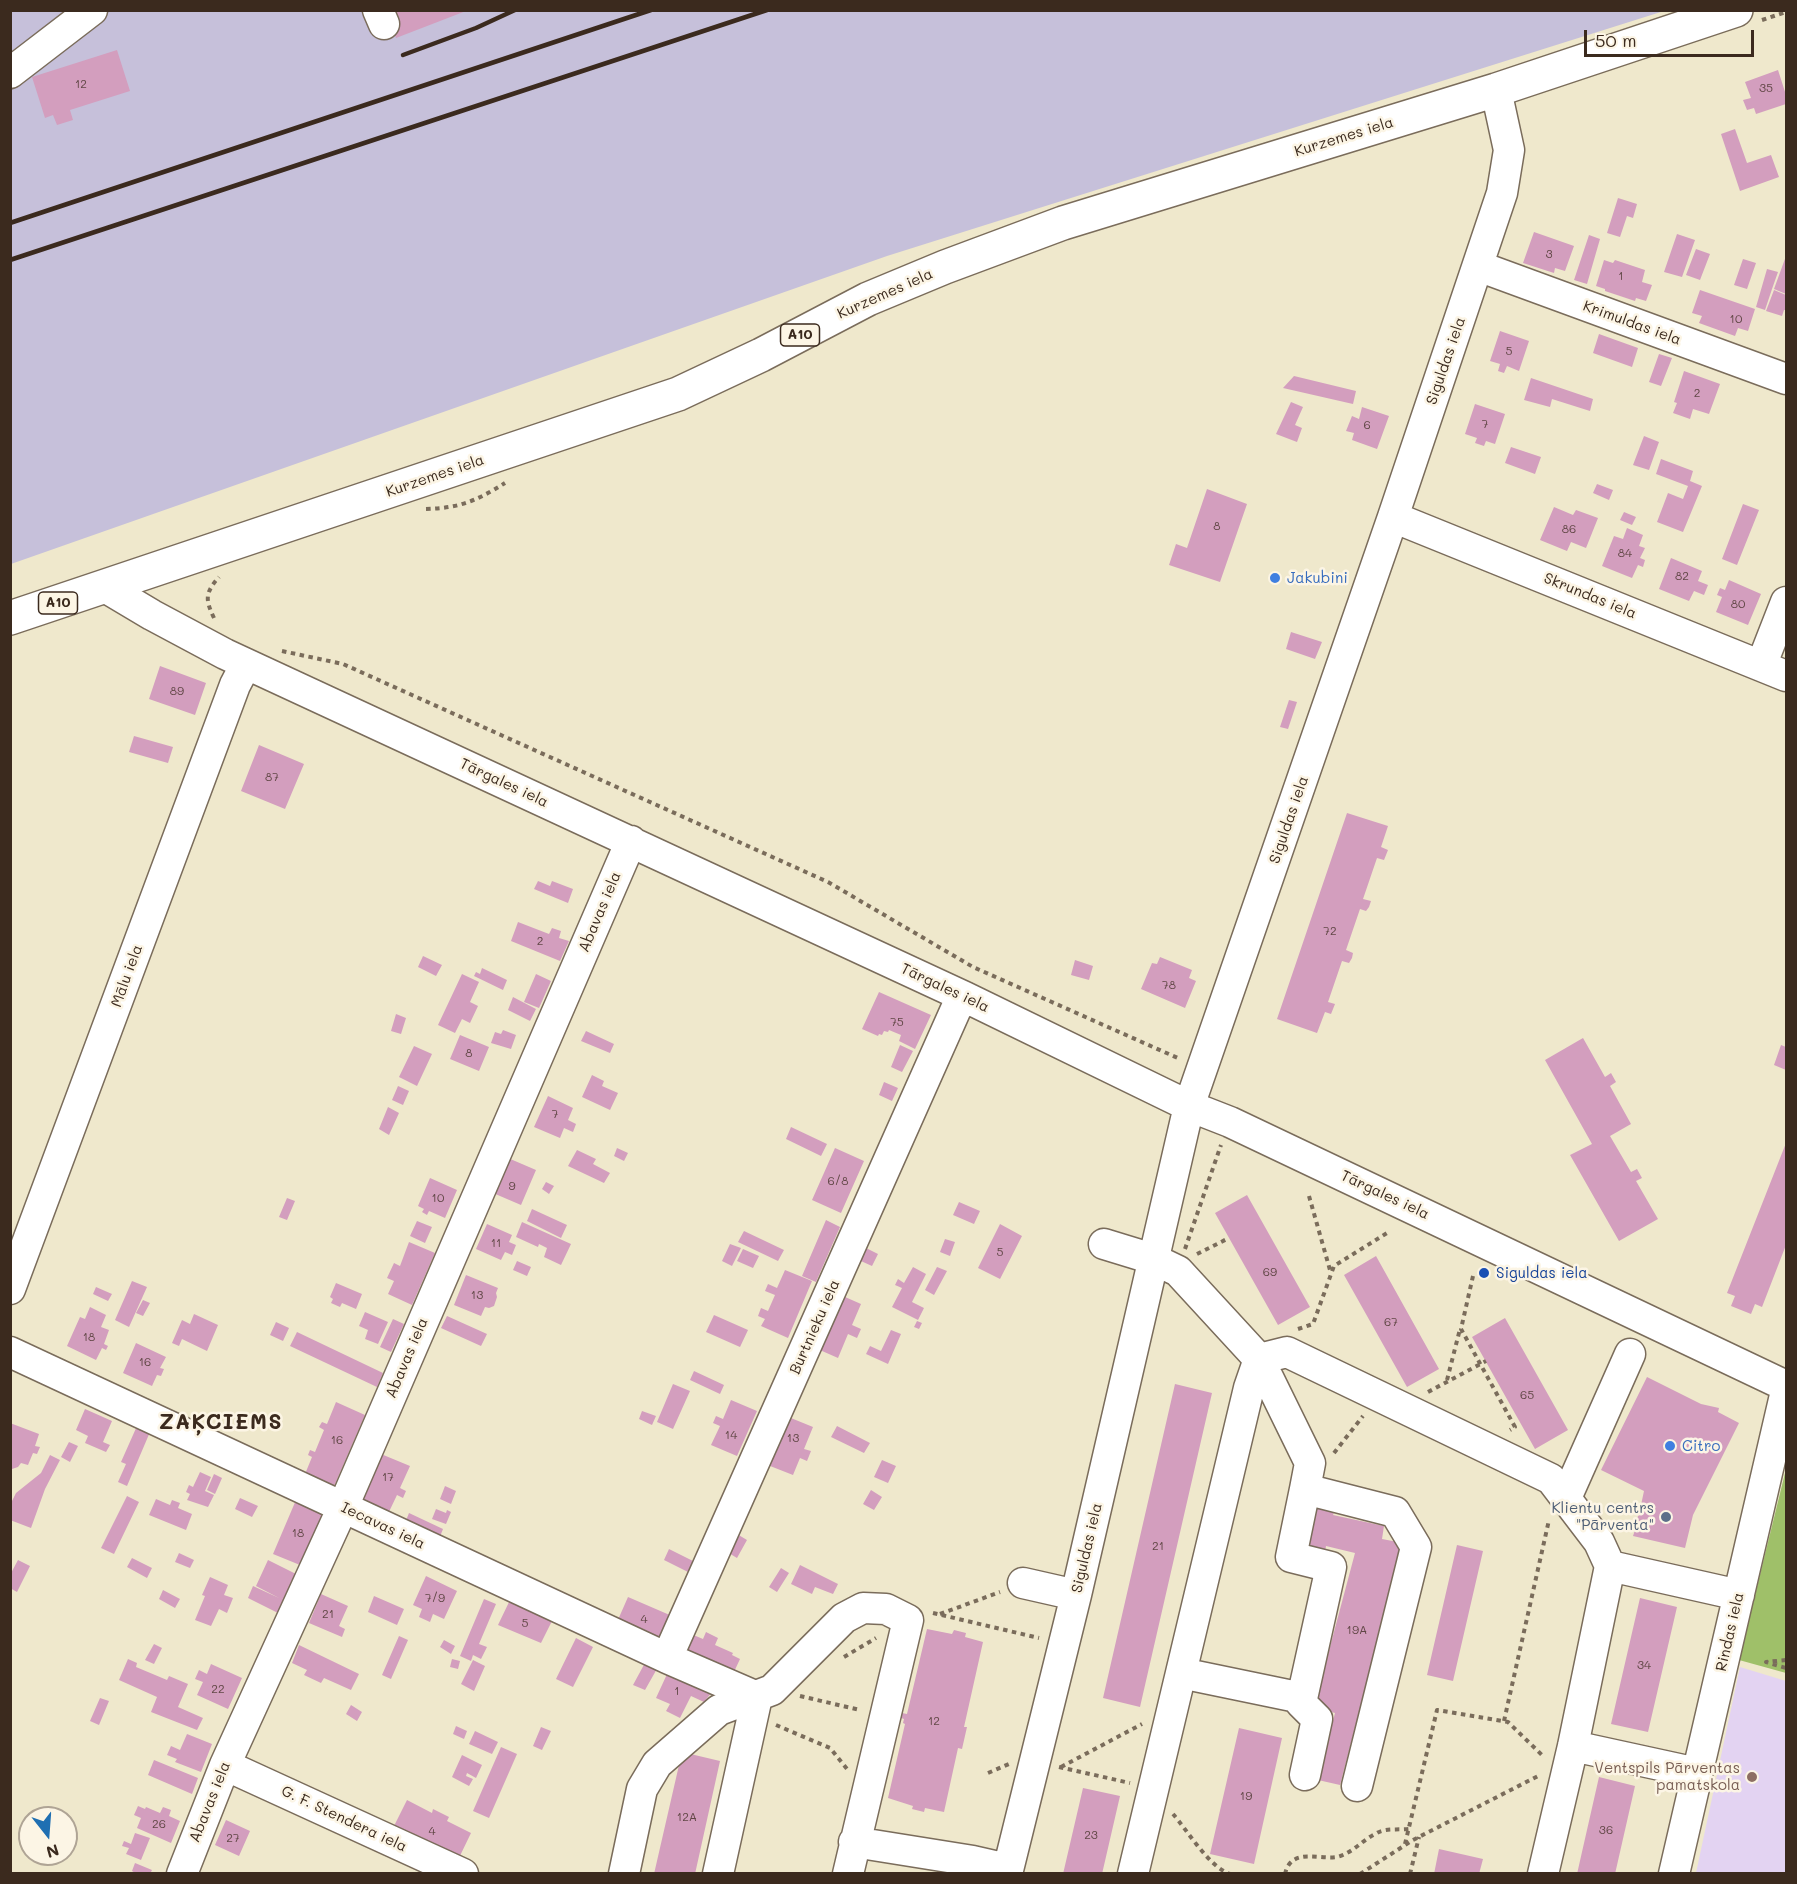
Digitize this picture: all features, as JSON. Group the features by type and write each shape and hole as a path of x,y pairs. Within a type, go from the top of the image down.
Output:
{"highway":[{"name":"Kurzemes iela","path":"10,618 678,394 868,299 945,267 1063,223 1496,90 1744,17"}],"street":[{"path":"10,73 93,10"},
{"name":"Siguldas iela","path":"1007,1871 1065,1644 1189,1106 1393,517 1502,193 1509,150 1496,90"},
{"name":"Krimuldas iela","path":"1478,266 1786,379"},
{"name":"Skrundas iela","path":"1393,517 1774,671"},
{"name":"Tārgales iela","path":"105,587 152,615 246,664 965,997 1189,1106 1230,1122 1786,1386"},
{"path":"1774,671 1786,602"},
{"name":"Mālu iela","path":"10,1289 235,685 246,664"},
{"name":"Abavas iela","path":"182,1874 225,1765 343,1507 631,841"},
{"name":"Burtnieku iela","path":"667,1658 947,1031 965,997"},
{"path":"1104,1244 1153,1259 1178,1271 1259,1359 1310,1463 1291,1557 1331,1567 1301,1703 1317,1719 1305,1775"},
{"name":"Iecavas iela","path":"10,1352 761,1701"},
{"path":"1259,1359 1287,1352 1551,1479 1599,1542 1610,1566 1566,1758 1543,1874"},
{"path":"1561,1492 1630,1354"},
{"path":"1133,1874 1249,1388 1259,1359"},
{"name":"Rindas iela","path":"1674,1874 1786,1391"},
{"path":"1306,1483 1395,1512 1416,1547 1357,1786"},
{"path":"1610,1566 1739,1595"},
{"path":"1023,1583 1076,1595"},
{"path":"717,1874 761,1701 844,1618 863,1608 886,1609 908,1620 848,1874"},
{"path":"1177,1687 1302,1698"},
{"path":"624,1874 642,1789 657,1764 719,1710 761,1701"},
{"path":"1566,1758 1697,1773"},
{"name":"G. F. Stendera iela","path":"225,1765 463,1874"},
{"path":"854,1842 972,1861 1007,1871"}],"path":[{"path":"1744,17 1786,12"},
{"path":"422,509 451,508 480,498 513,478"},
{"path":"215,621 207,603 209,588 219,577 228,574"},
{"path":"280,651 343,664 818,878 973,967 1203,1070"},
{"path":"1183,1257 1217,1154"},
{"path":"1310,1196 1331,1271"},
{"path":"1293,1331 1313,1324 1334,1266 1387,1233"},
{"path":"1194,1255 1229,1238"},
{"path":"1446,1381 1473,1276"},
{"path":"1461,1329 1515,1427 1485,1447"},
{"path":"1403,1407 1446,1381 1486,1361"},
{"path":"1306,1483 1324,1466 1369,1409 1375,1394"},
{"path":"1504,1721 1561,1492"},
{"path":"939,1615 1023,1583"},
{"path":"908,1620 920,1611 1065,1644"},
{"path":"1786,1660 1766,1662 1786,1668"},
{"path":"1177,1687 1141,1724 1060,1767 1153,1789 1210,1859 1222,1871 1230,1874"},
{"path":"761,1701 884,1716"},
{"path":"761,1701 830,1748 866,1792"},
{"path":"1360,1874 1405,1844 1566,1758 1508,1722 1437,1710 1405,1844"},
{"path":"1285,1874 1293,1860 1304,1856 1336,1857 1353,1851 1379,1831 1409,1829"},
{"path":"1410,1874 1419,1837"}],"shaded area":[{"path":"10,11 1664,11 887,256 11,564"},
{"name":"Ventspils Pārventas pamatskola","path":"1740,1667 1786,1681 1786,1873 1696,1873"}],"green space":[{"path":"1786,1469 1786,1673 1739,1660"}],"building":[{"path":"385,10 466,10 466,11 396,38"},
{"path":"117,50 130,91 70,110 73,120 57,125 53,115 45,118 32,77"},
{"path":"1778,70 1786,95 1786,104 1756,114 1754,108 1747,110 1743,100 1751,98 1745,82"},
{"path":"1735,129 1747,163 1771,155 1779,177 1740,191 1721,134"},
{"path":"1618,198 1637,204 1633,218 1627,216 1620,237 1607,233"},
{"path":"1534,232 1574,246 1565,271 1555,268 1554,273 1523,263"},
{"path":"1677,234 1695,240 1682,277 1664,272"},
{"path":"1589,235 1600,239 1587,284 1574,280"},
{"path":"1696,249 1710,254 1700,280 1686,275"},
{"path":"1786,256 1785,278 1786,294 1774,289"},
{"path":"1743,259 1756,263 1747,289 1734,285"},
{"path":"1604,260 1613,263 1615,260 1645,270 1642,282 1652,285 1646,301 1636,298 1635,301 1596,286"},
{"path":"1767,269 1778,272 1765,310 1756,307"},
{"path":"1700,290 1755,309 1748,331 1738,328 1735,336 1699,323 1702,316 1692,313"},
{"path":"1774,290 1786,295 1786,310 1782,316 1766,311"},
{"path":"1500,331 1529,341 1519,371 1507,366 1504,373 1498,371 1500,364 1490,361"},
{"path":"1599,334 1638,348 1632,367 1593,353"},
{"path":"1659,354 1672,358 1661,386 1649,382"},
{"path":"1684,371 1720,384 1709,414 1693,409 1690,419 1673,413 1677,403 1674,402"},
{"path":"1294,376 1356,391 1353,404 1283,388"},
{"path":"1531,378 1593,399 1590,411 1552,399 1550,407 1524,400"},
{"path":"1291,402 1303,407 1295,425 1302,428 1297,442 1276,434"},
{"path":"1475,404 1505,414 1495,444 1486,441 1484,446 1475,443 1477,438 1465,434"},
{"path":"1362,407 1389,416 1377,449 1352,440 1354,433 1346,431 1352,416 1359,419"},
{"path":"1644,436 1659,442 1649,470 1633,465"},
{"path":"1511,447 1541,457 1535,474 1505,463"},
{"path":"1661,459 1693,471 1690,481 1702,486 1683,532 1657,522 1668,493 1683,499 1688,486 1656,474"},
{"path":"1597,484 1613,490 1609,500 1593,493"},
{"path":"1207,489 1247,504 1220,582 1169,565 1176,544 1187,548"},
{"path":"1743,504 1759,510 1737,565 1722,559"},
{"path":"1554,507 1573,515 1576,510 1598,518 1586,548 1571,542 1567,551 1540,540"},
{"path":"1624,512 1636,517 1632,525 1620,520"},
{"path":"1627,528 1643,535 1639,546 1645,548 1640,558 1645,560 1643,567 1638,565 1632,578 1602,566 1614,536 1623,539"},
{"path":"1671,558 1702,571 1698,581 1708,585 1704,595 1694,591 1689,601 1659,589"},
{"path":"1729,580 1761,594 1748,625 1716,612 1722,597 1717,595 1720,588 1725,590"},
{"path":"1291,632 1322,642 1315,659 1286,649"},
{"path":"160,666 206,683 195,715 149,699"},
{"path":"1289,700 1297,702 1288,729 1280,727"},
{"path":"134,736 173,747 168,763 129,752"},
{"path":"259,745 304,764 285,809 241,791"},
{"path":"1347,813 1388,826 1381,847 1388,850 1384,860 1377,858 1363,899 1371,901 1369,907 1366,911 1360,909 1346,950 1353,953 1352,958 1349,963 1342,961 1328,1002 1335,1004 1331,1014 1325,1012 1317,1033 1277,1019"},
{"path":"538,881 550,886 552,881 573,889 568,903 534,889"},
{"path":"518,922 549,934 552,928 561,931 559,938 569,941 560,961 511,941"},
{"path":"423,956 442,965 436,976 418,967"},
{"path":"1160,957 1192,970 1189,978 1196,981 1185,1008 1141,989 1152,963 1157,964"},
{"path":"1075,960 1093,966 1089,980 1071,975"},
{"path":"482,968 507,980 503,990 474,976 476,972 480,974"},
{"path":"462,974 479,982 470,1002 478,1006 470,1023 462,1019 455,1033 438,1025"},
{"path":"536,974 551,981 539,1008 524,1002"},
{"path":"879,992 931,1015 915,1049 899,1041 901,1035 889,1030 878,1036 862,1029"},
{"path":"513,997 536,1009 530,1021 508,1010"},
{"path":"396,1014 406,1018 401,1034 391,1031"},
{"path":"503,1030 516,1035 511,1049 491,1043 495,1032 501,1034"},
{"path":"586,1031 614,1044 610,1053 581,1041"},
{"path":"460,1035 489,1047 479,1071 450,1059"},
{"path":"1583,1038 1605,1077 1611,1073 1616,1082 1610,1086 1631,1124 1610,1136 1631,1172 1637,1169 1642,1178 1636,1181 1658,1219 1619,1241 1570,1155 1592,1144 1545,1060"},
{"path":"900,1045 913,1051 902,1072 891,1067"},
{"path":"1781,1045 1786,1047 1786,1070 1774,1065"},
{"path":"414,1046 432,1054 417,1086 399,1077"},
{"path":"592,1075 604,1081 602,1086 618,1093 610,1110 582,1097"},
{"path":"884,1082 898,1088 892,1101 879,1095"},
{"path":"398,1086 409,1091 403,1105 392,1100"},
{"path":"548,1096 573,1108 568,1120 576,1124 573,1132 564,1128 560,1138 534,1127"},
{"path":"388,1107 399,1113 389,1135 379,1129"},
{"path":"791,1127 827,1144 821,1156 786,1139"},
{"path":"1786,1143 1786,1245 1762,1307 1755,1304 1751,1314 1731,1306 1735,1296 1727,1293"},
{"path":"617,1148 628,1153 624,1161 614,1156"},
{"path":"835,1148 864,1161 841,1213 812,1200"},
{"path":"577,1150 596,1159 593,1164 610,1173 604,1183 568,1166"},
{"path":"508,1158 536,1170 521,1205 493,1193"},
{"path":"430,1178 457,1190 445,1218 429,1211 427,1215 422,1212 424,1209 418,1206"},
{"path":"546,1182 554,1186 549,1194 542,1189"},
{"path":"1247,1195 1310,1307 1278,1325 1215,1213"},
{"path":"287,1198 295,1201 287,1220 279,1217"},
{"path":"959,1202 980,1211 974,1224 953,1215"},
{"path":"532,1209 567,1225 561,1238 527,1221"},
{"path":"826,1220 840,1227 816,1282 802,1276"},
{"path":"417,1221 432,1227 425,1243 410,1236"},
{"path":"522,1222 571,1244 561,1265 544,1257 547,1248 539,1244 538,1247 516,1237"},
{"path":"487,1224 512,1235 509,1242 516,1245 512,1255 505,1252 501,1260 476,1249"},
{"path":"1000,1224 1022,1236 1000,1279 978,1268"},
{"path":"744,1231 784,1250 778,1261 738,1242"},
{"path":"945,1239 955,1242 950,1256 940,1252"},
{"path":"409,1242 435,1253 412,1305 388,1294 394,1281 387,1278 394,1263 400,1266"},
{"path":"730,1244 741,1248 732,1266 722,1261"},
{"path":"858,1244 878,1254 872,1266 852,1257"},
{"path":"743,1249 759,1256 753,1268 737,1261"},
{"path":"1376,1256 1439,1369 1407,1387 1344,1275"},
{"path":"517,1261 531,1267 527,1276 513,1270"},
{"path":"913,1267 926,1274 912,1302 924,1308 918,1320 892,1307 902,1288 895,1285 898,1279 904,1283"},
{"path":"937,1267 947,1271 934,1295 925,1290"},
{"path":"785,1270 812,1281 788,1338 761,1326 765,1319 758,1316 761,1308 768,1311 775,1295 765,1291 768,1284 777,1288"},
{"path":"466,1275 498,1288 494,1306 485,1307 481,1316 454,1305"},
{"path":"132,1281 147,1287 129,1327 115,1320"},
{"path":"336,1283 362,1294 356,1309 342,1303 340,1307 331,1303 333,1299 330,1297"},
{"path":"96,1287 112,1294 108,1301 93,1294"},
{"path":"836,1293 861,1304 852,1325 861,1329 857,1338 848,1334 838,1358 813,1347"},
{"path":"143,1300 150,1303 143,1316 136,1313"},
{"path":"90,1307 106,1315 101,1327 109,1330 104,1344 108,1346 106,1350 102,1348 96,1360 67,1346 80,1317 85,1319"},
{"path":"365,1312 388,1322 378,1344 365,1339 368,1330 359,1326"},
{"path":"194,1314 218,1325 207,1351 182,1339 179,1346 172,1343 182,1320 190,1324"},
{"path":"714,1315 748,1330 740,1347 706,1332"},
{"path":"447,1316 487,1334 481,1346 441,1328"},
{"path":"1505,1318 1568,1430 1535,1449 1472,1337"},
{"path":"393,1319 404,1324 391,1352 380,1347"},
{"path":"917,1321 922,1323 919,1329 914,1327"},
{"path":"276,1322 289,1328 283,1341 270,1335"},
{"path":"891,1330 901,1334 888,1364 866,1354 870,1346 881,1351"},
{"path":"297,1332 383,1373 377,1387 290,1346"},
{"path":"136,1343 166,1357 160,1368 164,1369 161,1376 157,1375 152,1386 123,1373"},
{"path":"694,1371 724,1385 720,1394 690,1380"},
{"name":"Citro","path":"1647,1377 1701,1404 1719,1408 1718,1412 1739,1423 1693,1515 1685,1548 1633,1536 1635,1530 1641,1528 1637,1519 1644,1513 1641,1505 1644,1491 1601,1470"},
{"path":"673,1384 690,1391 673,1429 657,1422"},
{"path":"1175,1384 1212,1393 1140,1707 1103,1698"},
{"path":"731,1400 757,1411 737,1456 711,1445 720,1426 713,1423 716,1416 723,1419"},
{"path":"336,1402 365,1415 332,1491 303,1479 312,1457 308,1455 310,1450 315,1452 324,1430 319,1427 322,1422 327,1424"},
{"path":"85,1409 112,1421 103,1442 110,1445 106,1452 85,1443 88,1436 76,1430"},
{"path":"642,1411 656,1416 652,1425 639,1419"},
{"path":"786,1416 813,1427 804,1449 811,1451 807,1461 800,1458 793,1475 765,1464"},
{"path":"10,1423 39,1434 35,1446 40,1447 37,1454 33,1453 28,1465 21,1463 12,1469"},
{"path":"137,1426 150,1432 127,1486 118,1482 126,1464 121,1462"},
{"path":"837,1426 870,1443 864,1453 831,1437"},
{"path":"69,1442 78,1446 70,1462 61,1457"},
{"path":"381,1454 410,1466 400,1488 406,1491 403,1498 397,1495 387,1516 359,1504"},
{"path":"50,1455 60,1460 45,1489 31,1528 10,1520 10,1505 16,1493 41,1473"},
{"path":"882,1460 896,1466 888,1483 874,1477"},
{"path":"200,1472 211,1477 205,1491 214,1495 208,1507 187,1500 190,1494 186,1492 189,1485 193,1487"},
{"path":"214,1474 222,1478 215,1494 207,1490"},
{"path":"445,1486 456,1491 451,1504 440,1499"},
{"path":"871,1490 882,1497 874,1510 863,1504"},
{"path":"127,1496 139,1502 114,1554 101,1548"},
{"path":"240,1498 258,1506 252,1517 235,1509"},
{"path":"156,1499 170,1505 172,1500 180,1503 178,1508 192,1514 186,1530 149,1515"},
{"path":"296,1500 324,1512 300,1565 273,1554"},
{"path":"1311,1504 1335,1510 1333,1515 1384,1526 1382,1539 1403,1543 1340,1785 1318,1780 1335,1713 1314,1707 1355,1553 1326,1546 1325,1552 1300,1547"},
{"path":"436,1509 446,1513 447,1510 451,1512 446,1524 432,1519"},
{"path":"409,1513 443,1529 439,1539 405,1523"},
{"path":"737,1534 747,1540 737,1558 727,1552"},
{"path":"1457,1545 1483,1551 1453,1681 1427,1675"},
{"path":"669,1549 695,1562 690,1573 664,1560"},
{"path":"179,1553 194,1560 190,1568 175,1562"},
{"path":"132,1558 152,1568 147,1578 127,1567"},
{"path":"18,1560 30,1566 17,1592 10,1588 10,1575"},
{"path":"268,1560 296,1574 283,1600 285,1601 280,1614 248,1598 253,1586 279,1598 256,1586"},
{"path":"800,1565 838,1584 833,1594 815,1587 812,1594 791,1584"},
{"path":"781,1568 789,1573 777,1592 769,1587"},
{"path":"426,1576 457,1591 444,1619 433,1614 430,1622 419,1617 422,1609 413,1605"},
{"path":"210,1577 228,1585 224,1595 233,1598 227,1613 219,1609 211,1626 195,1620"},
{"path":"163,1590 180,1599 175,1608 159,1599"},
{"path":"321,1594 348,1606 339,1626 345,1629 342,1637 309,1623"},
{"path":"374,1596 404,1609 397,1625 368,1612"},
{"path":"628,1597 672,1616 660,1642 617,1622"},
{"path":"1640,1598 1677,1607 1648,1732 1611,1724"},
{"path":"484,1599 496,1604 479,1644 487,1647 481,1659 473,1655 471,1661 460,1656"},
{"path":"510,1600 552,1621 541,1643 498,1625"},
{"path":"927,1629 952,1634 954,1630 966,1633 965,1637 983,1642 964,1727 967,1727 962,1749 958,1748 944,1812 925,1808 924,1812 912,1809 913,1806 888,1798 905,1724 904,1719 901,1718 902,1713 907,1714"},
{"path":"706,1632 718,1638 715,1645 733,1653 732,1655 740,1659 733,1674 682,1653 691,1634 703,1639"},
{"path":"399,1636 408,1640 391,1679 382,1675"},
{"path":"576,1638 593,1647 573,1687 556,1679"},
{"path":"444,1640 455,1646 451,1654 440,1647"},
{"path":"154,1644 162,1648 154,1664 145,1660"},
{"path":"299,1645 359,1674 351,1690 324,1678 321,1683 304,1675 307,1670 292,1663"},
{"path":"128,1659 137,1663 136,1667 167,1680 169,1676 188,1684 178,1707 203,1718 197,1730 151,1712 157,1697 119,1680"},
{"path":"452,1659 460,1661 458,1669 450,1667"},
{"path":"473,1660 485,1666 474,1691 461,1684"},
{"path":"646,1661 658,1667 645,1690 633,1685"},
{"path":"211,1664 242,1678 228,1709 197,1695 203,1682 195,1679 199,1670 207,1674"},
{"path":"668,1672 712,1692 704,1702 691,1696 680,1718 666,1711 670,1704 656,1698"},
{"path":"100,1698 109,1701 99,1725 90,1721"},
{"path":"351,1705 362,1712 357,1721 346,1714"},
{"path":"456,1726 467,1731 464,1739 453,1734"},
{"path":"541,1727 551,1731 542,1750 533,1746"},
{"path":"1239,1728 1282,1738 1254,1864 1210,1854"},
{"path":"475,1731 498,1742 492,1754 469,1744"},
{"path":"187,1734 212,1744 201,1772 175,1762 177,1759 167,1755 171,1746 180,1750"},
{"path":"501,1747 517,1754 489,1818 473,1811"},
{"path":"682,1752 720,1761 695,1874 654,1874"},
{"path":"462,1755 482,1765 476,1778 467,1773 466,1776 473,1779 469,1786 452,1777"},
{"path":"154,1760 198,1778 192,1794 148,1775"},
{"path":"1599,1777 1635,1786 1615,1874 1577,1874"},
{"path":"1083,1788 1120,1796 1102,1874 1063,1874"},
{"path":"407,1800 432,1813 433,1809 449,1817 447,1821 471,1833 457,1862 392,1830"},
{"path":"138,1806 160,1813 163,1807 171,1810 169,1816 180,1821 171,1843 137,1828 141,1818 134,1815"},
{"path":"226,1820 250,1831 239,1856 215,1845"},
{"path":"135,1833 150,1838 141,1860 126,1854 129,1848 122,1846 124,1841 131,1844"},
{"path":"1439,1849 1483,1859 1479,1874 1434,1874"},
{"path":"135,1863 152,1870 150,1874 137,1874 132,1871"}],"railway":[{"path":"403,55 476,28 515,10"},
{"path":"10,223 651,10"},
{"path":"10,260 767,10"}],"place":[{"name":"Jakubini","path":"1275,578"},
{"name":"Siguldas iela","path":"1484,1273"},
{"name":"Citro","path":"1670,1446"},
{"name":"Klientu centrs \"Pārventa\"","path":"1666,1517"},
{"name":"Ventspils Pārventas pamatskola","path":"1752,1777"}],"district":[{"name":"ZAĶCIEMS","path":"221,1423"}]}
